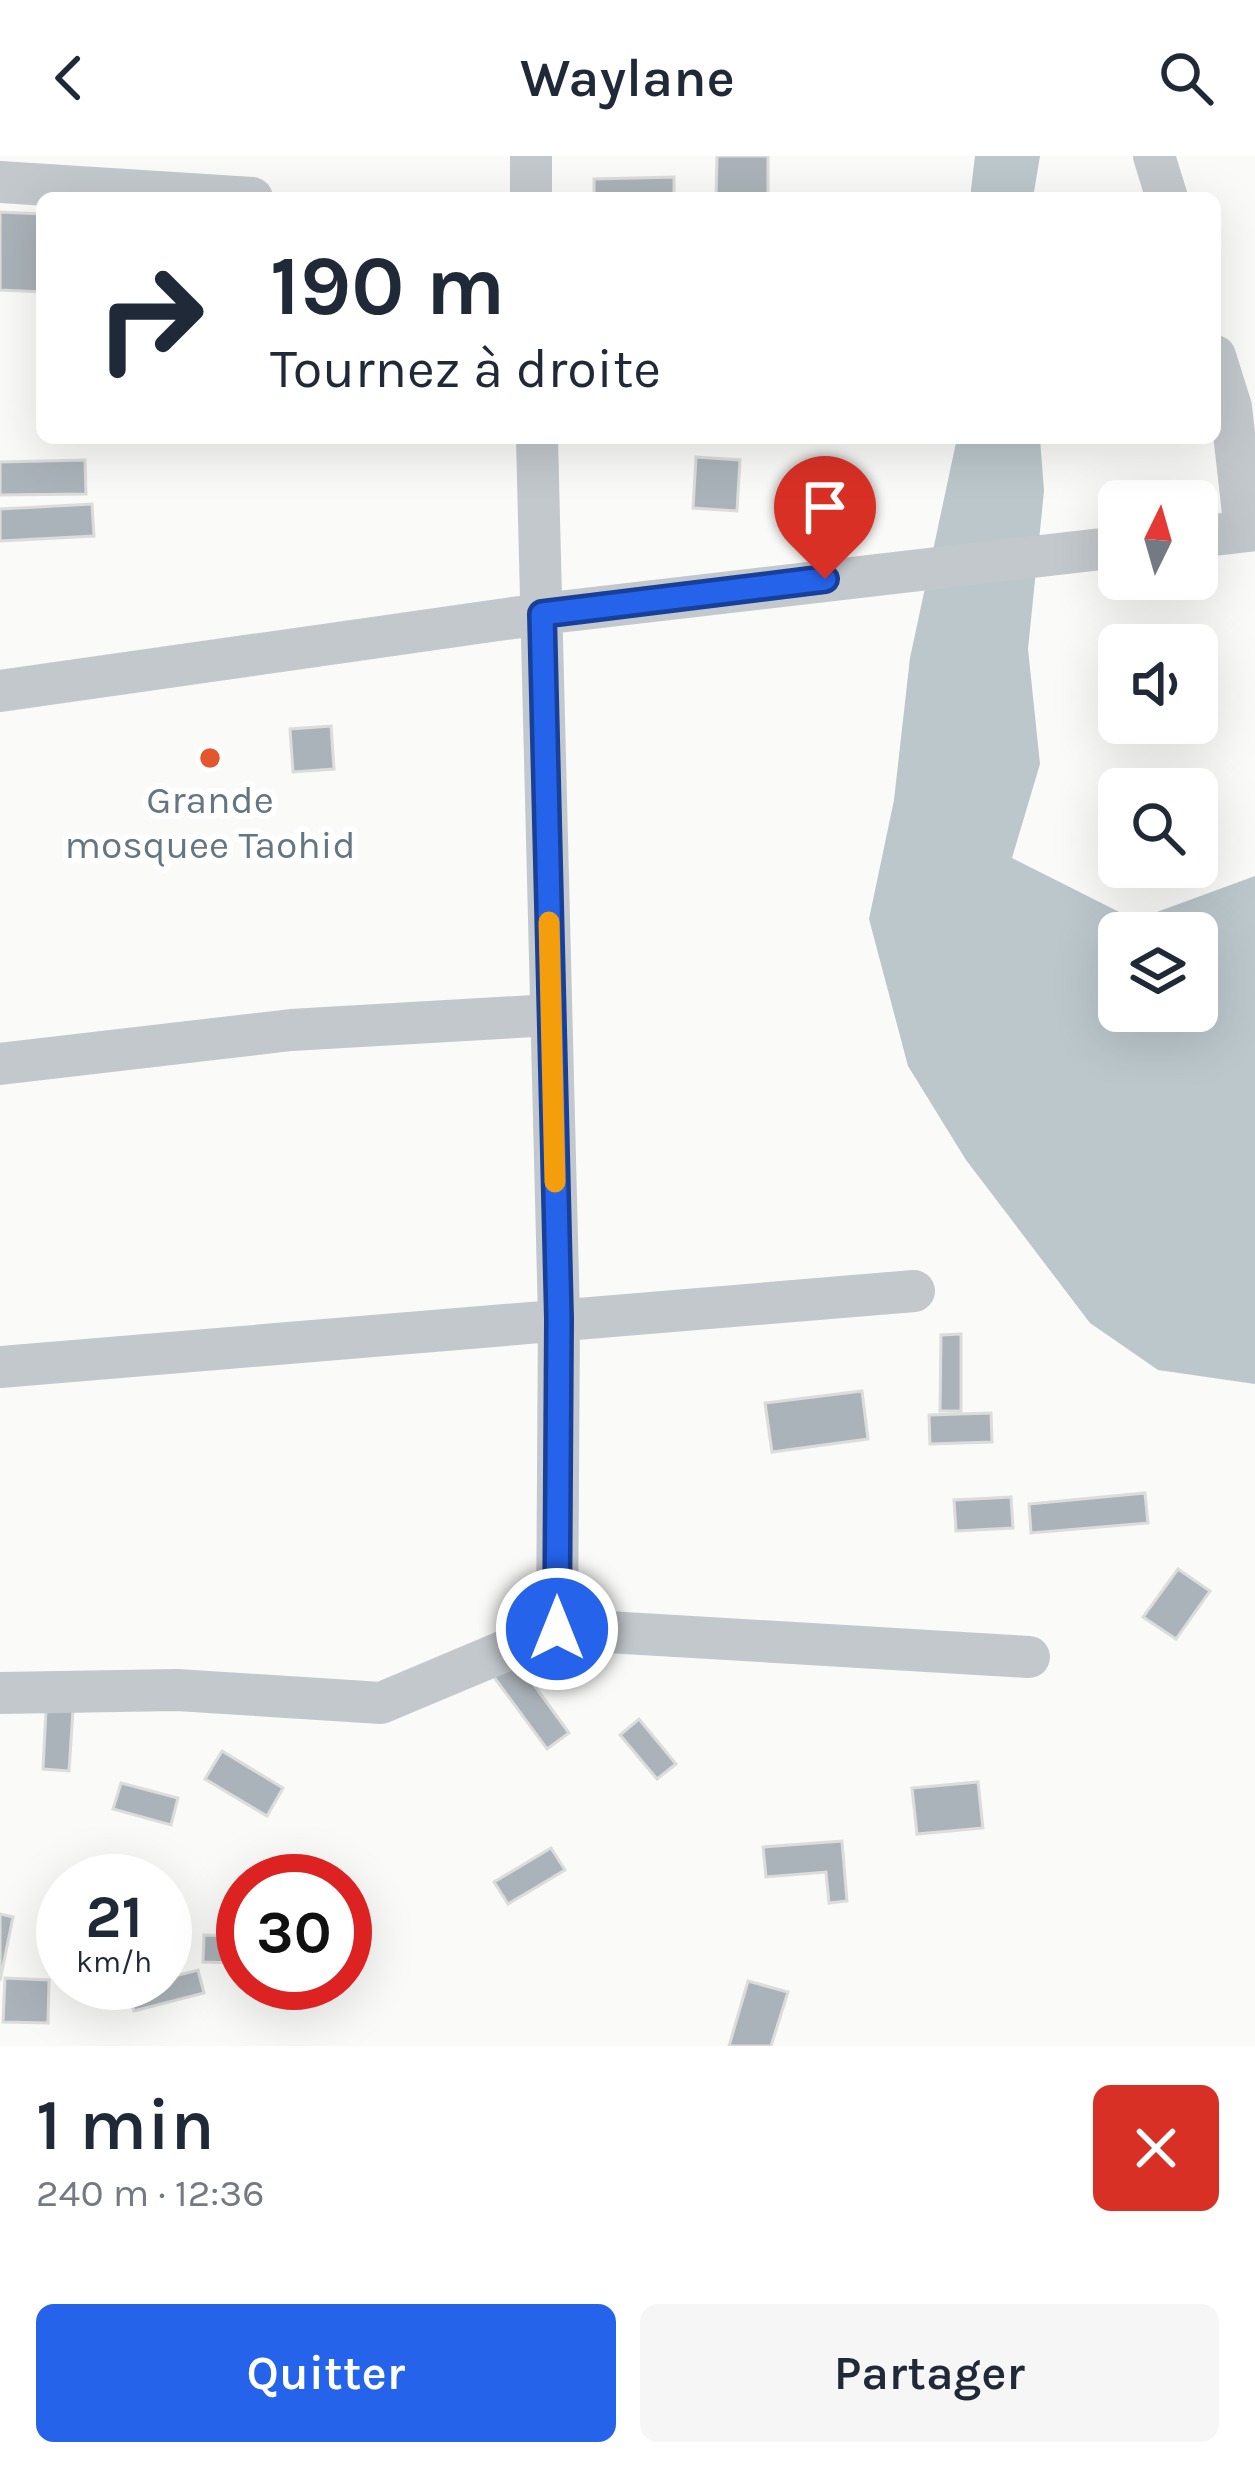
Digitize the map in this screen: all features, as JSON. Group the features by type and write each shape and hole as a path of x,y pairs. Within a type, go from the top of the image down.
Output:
{"street":[{"path":"531,156 531,192"},
{"path":"1154,156 1165,192"},
{"path":"0,182 158,192"},
{"path":"1218,534 1250,530 1231,407 1221,375"},
{"path":"537,444 559,1319 557,1629"},
{"path":"0,691 542,614 1098,550"},
{"path":"0,1064 291,1030 551,1015"},
{"path":"0,1367 914,1291"},
{"path":"0,1693 177,1690 381,1703 557,1629 1029,1658"}],"shaded area":[{"path":"975,156 1040,156 1034,192 971,192"},
{"path":"956,444 1040,444 1044,491 1028,649 1040,764 1012,858 1119,912 1098,912 1098,1032 1218,1032 1218,912 1157,912 1255,876 1255,1384 1158,1370 1090,1323 966,1160 908,1066 869,919 894,800 910,658"}],"building":[{"path":"717,156 768,156 768,192 716,192"},
{"path":"674,177 674,192 594,192 594,179"},
{"path":"0,212 36,214 36,292 0,290"},
{"path":"696,457 740,460 737,511 693,508"},
{"path":"85,460 86,494 0,495 0,462"},
{"path":"92,504 94,536 0,541 0,509"},
{"path":"331,726 334,769 293,772 290,729"},
{"path":"961,1334 961,1411 940,1411 941,1335"},
{"path":"862,1391 868,1439 772,1452 765,1403"},
{"path":"991,1413 992,1442 930,1444 929,1415"},
{"path":"1145,1493 1148,1523 1031,1533 1029,1504"},
{"path":"1011,1497 1013,1528 956,1531 954,1500"},
{"path":"1178,1569 1210,1591 1176,1639 1143,1617"},
{"path":"513,1656 569,1733 547,1749 491,1673"},
{"path":"46,1709 73,1710 69,1771 43,1769"},
{"path":"639,1719 676,1764 657,1779 620,1735"},
{"path":"222,1751 283,1788 267,1816 205,1779"},
{"path":"978,1782 983,1828 917,1834 912,1788"},
{"path":"121,1783 178,1798 171,1825 113,1809"},
{"path":"842,1841 847,1901 829,1903 826,1872 766,1877 763,1847"},
{"path":"551,1848 565,1870 508,1904 494,1882"},
{"path":"0,1914 13,1917 0,1981"},
{"path":"204,1935 216,1935 216,1962 203,1962"},
{"path":"198,1970 204,1993 192,1996 192,1972"},
{"path":"5,1978 36,1979 36,2010 48,2010 48,2023 3,2022"},
{"path":"748,1981 788,1992 771,2046 729,2046"}],"slow traffic":[{"path":"549,922 555,1182"}],"place":[{"name":"Grande mosquee Taohid","path":"210,758"}],"route":[{"path":"557,1629 559,1319 542,614 825,579"}]}
